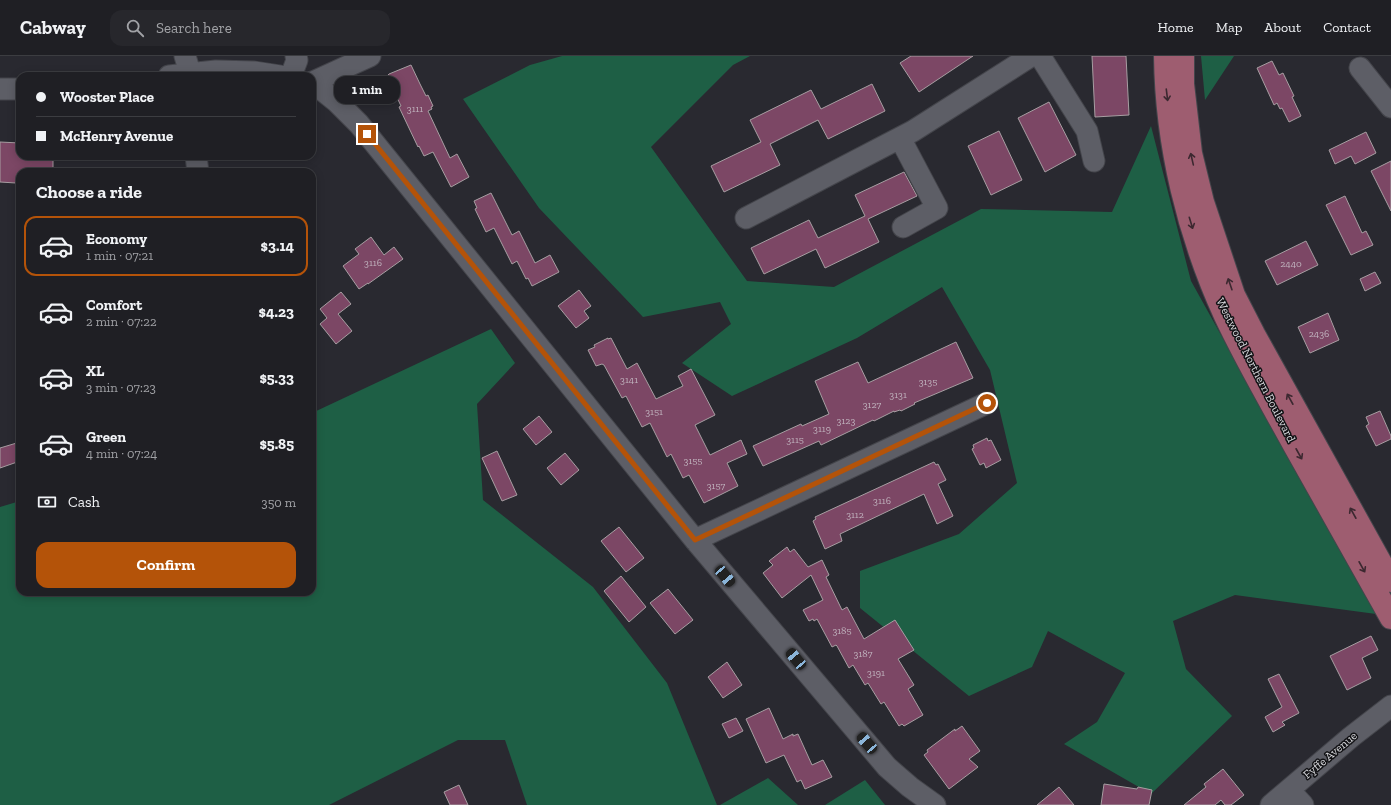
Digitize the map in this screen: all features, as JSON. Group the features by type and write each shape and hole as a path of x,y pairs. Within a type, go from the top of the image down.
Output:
{"main road":[{"name":"Westwood Northern Boulevard","path":"1165,56 1165,83 1181,187 1184,202 1203,262 1225,316 1257,379 1391,618"},
{"name":"Westwood Northern Boulevard","path":"1183,56 1183,84 1191,153 1203,202 1234,295 1254,334 1391,581"}],"street":[{"path":"292,72 297,60 296,56"},
{"path":"316,80 370,56"},
{"path":"746,218 900,138 1031,56"},
{"path":"1040,56 1087,131 1094,161"},
{"path":"1360,68 1391,107"},
{"path":"189,69 254,72"},
{"path":"316,85 337,102 358,124 695,540 887,767 910,787 935,805"},
{"path":"0,89 16,89"},
{"path":"900,138 936,208 903,227"},
{"path":"695,540 987,403"},
{"name":"Fyffe Avenue","path":"1271,805 1351,737 1391,706"},
{"path":"1289,790 1303,805"}],"green space":[{"path":"562,56 750,56 733,65 651,147 747,281 834,287 981,209 1112,212 1151,126 1191,281 1376,614 1235,595 1173,621 1186,669 1232,716 1151,794 1064,744 1097,722 1125,673 1048,631 1032,667 969,696 860,608 860,571 959,534 1017,483 990,370 942,287 857,338 732,396 682,363 731,324 720,302 643,317 539,208 463,99 530,65"},
{"path":"1201,56 1234,56 1205,100"},
{"path":"491,329 515,363 477,404 483,500 593,587 667,683 717,805 527,805 505,740 458,740 329,805 0,805 0,507 16,502 16,596 316,596 316,411"},
{"path":"768,778 798,805 720,805"},
{"path":"865,780 885,805 825,805"}],"building":[{"path":"911,56 973,56 919,92 900,63"},
{"path":"1092,56 1126,56 1129,115 1095,117"},
{"path":"1272,61 1279,75 1283,73 1294,96 1292,97 1301,116 1289,122 1282,108 1280,109 1277,103 1274,105 1257,68"},
{"path":"411,65 426,96 428,95 433,106 431,107 432,109 428,111 450,158 457,154 469,177 451,187 433,152 424,156 419,146 418,147 399,107 401,106 387,76"},
{"path":"872,84 885,111 828,139 818,120 770,144 780,165 724,192 711,166 761,142 750,120 811,90 821,109"},
{"path":"1049,102 1076,155 1045,172 1018,118"},
{"path":"999,131 1022,180 991,195 968,146"},
{"path":"1366,132 1376,153 1355,164 1351,156 1335,164 1329,150"},
{"path":"0,142 16,143 16,160 53,160 53,168 16,168 16,183 0,182"},
{"path":"1391,161 1391,211 1371,171"},
{"path":"904,172 917,196 868,219 879,242 825,268 816,249 764,274 751,248 809,220 818,238 865,216 855,195"},
{"path":"491,193 512,235 519,231 535,263 550,255 559,272 532,286 528,278 526,279 517,261 512,264 494,228 486,232 475,209 477,208 474,201"},
{"path":"1345,196 1362,233 1366,231 1373,245 1351,255 1326,205"},
{"path":"371,237 384,255 394,247 403,259 359,289 343,266 359,254 355,249"},
{"path":"1306,241 1318,265 1277,285 1265,261"},
{"path":"1375,272 1381,283 1365,291 1360,279"},
{"path":"579,290 591,306 584,311 589,318 576,328 558,306"},
{"path":"341,292 351,304 338,314 352,331 336,344 320,324 327,318 320,309"},
{"path":"1328,313 1339,340 1310,353 1298,327"},
{"path":"611,338 627,369 637,363 656,399 683,386 678,376 691,369 715,415 695,425 710,455 741,440 747,454 727,463 738,486 704,503 689,475 683,478 671,454 667,457 650,423 642,427 626,396 622,398 604,365 602,364 596,366 588,350 595,347 594,345"},
{"path":"956,342 973,378 914,403 915,404 901,411 894,411 874,421 873,420 821,445 819,441 763,466 753,446 801,424 802,426 829,414 815,381 858,362 868,383"},
{"path":"1380,411 1391,439 1376,446 1366,426 1369,424 1366,417"},
{"path":"539,416 552,432 536,445 523,429"},
{"path":"987,438 988,441 991,440 1001,460 986,468 984,463 980,465 972,449 974,448 973,445"},
{"path":"16,443 16,462 0,468 0,448"},
{"path":"497,451 517,495 502,501 482,458"},
{"path":"565,453 579,470 561,485 547,468"},
{"path":"934,462 936,465 938,464 946,480 938,484 953,516 937,524 924,494 840,534 842,541 825,549 813,521 816,519 815,517"},
{"path":"619,527 644,558 626,572 601,541"},
{"path":"787,547 790,552 794,549 808,567 822,560 829,575 826,577 842,610 847,607 864,639 895,620 914,650 898,659 914,685 908,689 923,715 904,726 902,724 899,726 884,702 881,704 868,683 865,685 853,665 849,668 837,646 832,647 817,619 814,621 813,619 809,621 803,610 823,600 811,575 782,598 763,573 773,565 769,561"},
{"path":"621,576 646,607 629,622 604,591"},
{"path":"668,589 693,620 675,634 650,603"},
{"path":"1371,636 1378,650 1362,658 1371,678 1347,690 1330,656"},
{"path":"727,662 742,685 723,698 708,677"},
{"path":"1279,674 1299,713 1282,722 1285,725 1273,732 1265,717 1282,707 1268,679"},
{"path":"769,708 783,739 793,734 793,736 798,734 812,765 823,760 832,777 805,789 801,780 797,782 784,755 766,763 746,719"},
{"path":"736,718 743,731 729,738 722,724"},
{"path":"962,726 980,751 969,759 978,767 949,789 924,755 928,752 927,750 955,729 955,731"},
{"path":"1223,769 1244,795 1231,805 1225,805 1221,800 1215,805 1184,805 1206,787 1204,784"},
{"path":"1104,784 1137,789 1138,787 1152,790 1149,805 1101,805"},
{"path":"459,785 468,805 450,805 444,792"},
{"path":"1059,787 1074,805 1037,805"}],"route":[{"path":"367,134 695,540 987,403"}]}
